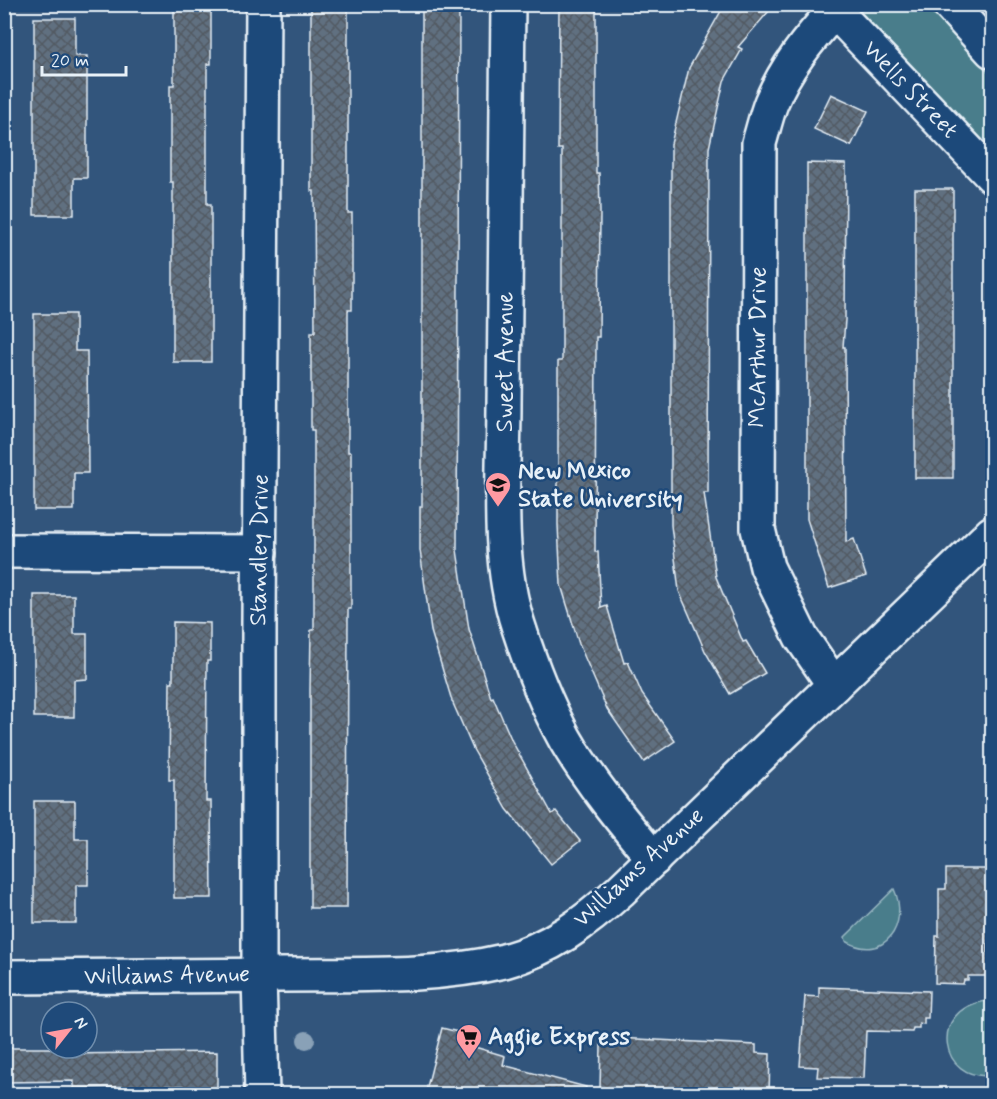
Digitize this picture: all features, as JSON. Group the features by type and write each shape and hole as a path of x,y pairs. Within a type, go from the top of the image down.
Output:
{"street":[{"name":"Standley Drive","path":"262,1095 259,975 263,4"},
{"name":"Sweet Avenue","path":"508,4 504,353 504,512 507,569 518,623 538,679 565,738 616,814 654,859"},
{"path":"949,4 993,51"},
{"name":"Wells Street","path":"831,8 993,176"},
{"name":"McArthur Drive","path":"831,8 788,68 771,104 759,144 758,529 767,567 801,637 834,685"},
{"name":"Williams Avenue","path":"4,978 386,974 455,970 506,960 556,940 584,923 654,859 993,533"},
{"path":"4,551 260,552"}],"green space":[{"path":"853,5 925,5 992,76 992,152"},
{"path":"894,889 899,915 890,937 882,944 872,948 860,947 846,941 845,937"},
{"path":"986,1001 992,1003 992,1075 974,1074 961,1068 952,1057 947,1044 948,1030 955,1017 967,1007"}],"building":[{"path":"174,4 211,4 211,64 207,64 207,204 211,204 211,362 173,362 173,182 170,182 170,85 174,85"},
{"path":"311,4 348,4 348,213 352,213 352,310 348,310 351,609 348,609 347,908 310,908 310,690 311,630 314,630 314,430 311,430 311,332 315,332 314,191 311,191"},
{"path":"422,4 459,4 457,550 469,629 491,698 493,697 512,741 552,814 556,811 580,841 551,864 507,809 473,749 452,701 431,631 420,550 420,507 422,507"},
{"path":"559,4 596,4 596,173 599,173 600,211 599,337 596,337 595,552 598,552 601,608 607,606 624,663 628,662 642,694 675,741 644,762 607,709 579,644 561,585 558,525 558,361 562,361 562,149 558,149"},
{"path":"725,4 775,4 738,47 742,49 724,81 709,148 708,493 704,493 716,577 743,642 746,641 765,673 730,694 705,651 679,591 671,525 671,144 689,68"},
{"path":"34,18 75,18 75,56 87,56 87,178 74,178 74,215 34,215"},
{"path":"831,94 868,111 851,146 814,129"},
{"path":"807,163 846,164 843,347 845,347 846,542 854,539 866,576 829,588 807,519"},
{"path":"915,189 953,189 953,478 915,478"},
{"path":"34,314 75,314 75,351 87,351 88,473 74,473 74,510 34,510"},
{"path":"34,595 74,595 74,634 87,634 87,679 74,680 74,717 34,717"},
{"path":"173,622 210,623 210,661 207,661 206,801 211,801 212,898 174,898 174,780 169,780"},
{"path":"34,801 75,801 75,839 88,839 88,885 76,885 76,923 34,923"},
{"path":"946,869 993,869 993,914 988,914 988,976 968,976 968,980 964,980 963,984 935,983 936,936 939,936 939,889 946,889"},
{"path":"819,987 929,991 928,1018 924,1018 924,1024 919,1023 919,1028 913,1028 912,1032 866,1031 864,1078 817,1077 818,1067 800,1066 805,996 819,997"},
{"name":"Aggie Express","path":"442,1028 470,1035 468,1045 505,1056 503,1065 586,1087 585,1095 425,1095"},
{"path":"617,1038 756,1045 756,1053 770,1054 769,1095 610,1095 610,1088 600,1088 601,1045 616,1045"},
{"path":"4,1048 39,1048 39,1060 99,1060 99,1054 217,1052 217,1095 183,1095 183,1086 74,1088 74,1081 4,1082"}],"place":[{"name":"New Mexico State University","path":"498,508"},
{"name":"Aggie Express","path":"469,1060"}]}
